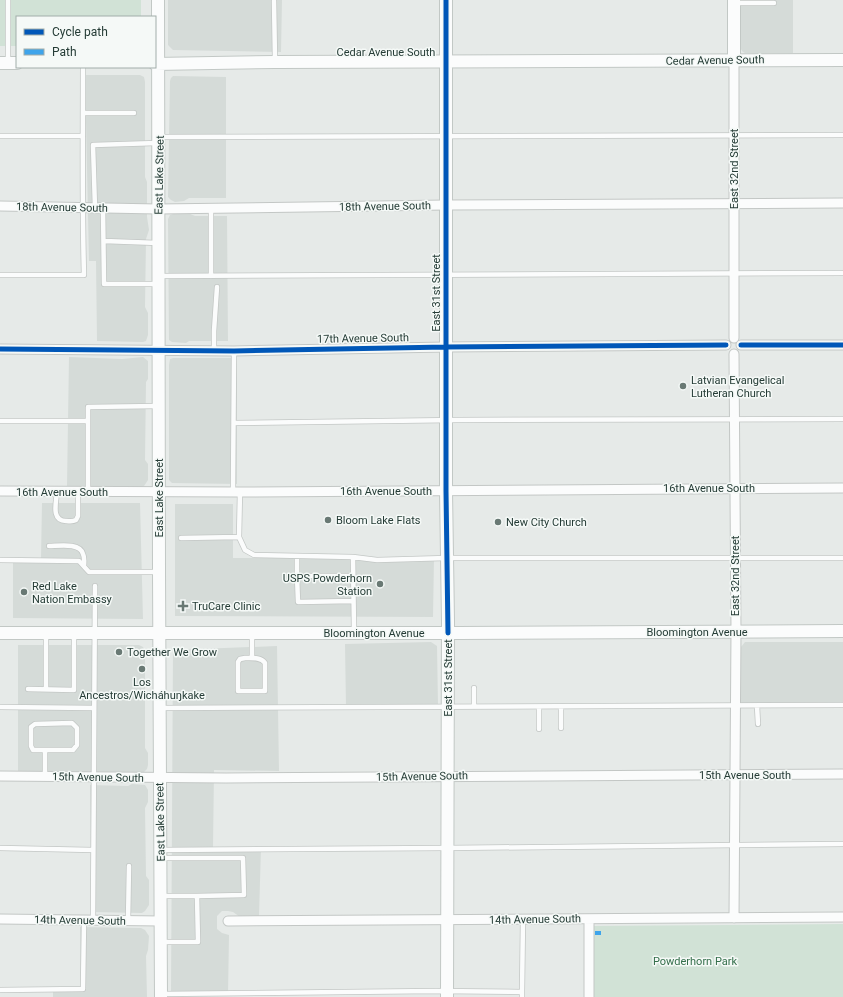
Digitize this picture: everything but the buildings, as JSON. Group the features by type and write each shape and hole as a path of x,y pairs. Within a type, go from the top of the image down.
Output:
{"street":[{"name":"East Lake Street","path":"158,0 158,492 161,996"},
{"name":"East 31st Street","path":"446,0 446,491 448,633 446,848 447,994"},
{"name":"East 32nd Street","path":"734,2 734,338"},
{"name":"Cedar Avenue South","path":"157,64 446,61 843,60"},
{"name":"18th Avenue South","path":"0,206 158,209 446,205 843,203"},
{"path":"734,338 740,341 741,345 740,351 734,354 729,352 726,345 728,340 734,338"},
{"name":"17th Avenue South","path":"0,349 234,350 726,345"},
{"path":"741,345 843,345"},
{"name":"East 32nd Street","path":"734,354 736,631 734,918"},
{"name":"16th Avenue South","path":"0,491 237,492 843,488"},
{"name":"Bloomington Avenue","path":"0,634 843,631"},
{"name":"15th Avenue South","path":"0,776 160,778 843,774"},
{"name":"14th Avenue South","path":"228,921 843,917"},
{"name":"14th Avenue South","path":"0,919 161,921"},
{"path":"589,919 589,997"}],"lane":[{"path":"8,0 8,63"},
{"path":"274,1 275,62"},
{"path":"734,2 774,3"},
{"path":"0,275 84,275 82,207 82,68"},
{"path":"83,113 134,113"},
{"path":"843,135 445,136 159,140 93,145 99,208 104,241 104,284 211,276 843,273"},
{"path":"0,136 83,136"},
{"path":"211,208 211,276"},
{"path":"104,241 158,243"},
{"path":"214,350 217,287"},
{"path":"234,350 234,423 239,537 245,550 254,555 353,557 377,560 447,558 843,558"},
{"path":"88,492 88,407 158,406"},
{"path":"234,423 446,420 843,419"},
{"path":"0,421 88,421"},
{"path":"56,492 56,516 58,520 73,521 76,520 78,516 78,492"},
{"path":"181,538 239,537"},
{"path":"49,546 77,547 81,549 84,554 84,566"},
{"path":"297,556 298,602 353,600"},
{"path":"353,557 354,633"},
{"path":"0,560 79,561 89,572 159,572"},
{"path":"297,576 353,576"},
{"path":"0,990 83,989 93,850 94,586"},
{"path":"46,633 46,689"},
{"path":"28,689 74,690 74,633"},
{"path":"252,634 252,658"},
{"path":"252,658 260,658 265,663 265,691 238,691 238,662 240,659 252,658"},
{"path":"474,688 474,707"},
{"path":"160,708 843,705"},
{"path":"757,706 758,724"},
{"path":"0,707 94,708"},
{"path":"538,707 538,729"},
{"path":"561,707 561,728"},
{"path":"35,724 72,724 77,728 77,745 74,750 45,750 33,750 31,746 31,727 35,724"},
{"path":"45,750 45,777"},
{"path":"161,854 446,848 843,844"},
{"path":"0,848 93,850"},
{"path":"161,854 244,858 244,895 161,896"},
{"path":"128,866 128,921"},
{"path":"161,942 198,942 197,896"},
{"path":"161,996 447,994 522,995 523,919"}],"shaded area":[{"path":"168,0 282,0 281,52 173,50 168,45"},
{"path":"740,0 793,0 793,53 743,52 740,48"},
{"path":"85,75 140,75 144,77 145,177 147,182 147,217 149,230 146,239 145,307 148,313 148,335 146,341 143,342 97,341 96,261 89,261"},
{"path":"173,76 226,77 226,198 189,198 184,201 175,202 168,197 170,81"},
{"path":"183,211 195,216 227,216 228,341 189,341 186,343 172,342 169,340 168,219 170,215"},
{"path":"69,357 122,359 143,357 148,361 148,379 146,382 145,460 148,464 148,480 141,488 67,486"},
{"path":"237,358 237,484 172,483 169,480 169,365 170,359"},
{"path":"42,503 140,503 143,619 13,618 13,560 41,559"},
{"path":"175,504 233,504 233,558 434,557 433,617 175,616"},
{"path":"431,642 437,646 438,706 346,707 345,644"},
{"path":"745,642 843,642 843,705 741,706 741,647"},
{"path":"18,645 139,645 143,647 145,651 145,748 148,753 147,769 144,772 18,771"},
{"path":"277,646 279,771 214,770 213,847 261,847 259,916 240,917 233,912 222,911 217,916 217,929 222,933 229,935 228,994 171,995 173,650"},
{"path":"132,784 145,785 148,790 148,802 145,808 146,876 149,880 149,905 142,913 92,912 90,785 128,786"},
{"path":"80,927 141,928 145,930 149,936 146,956 147,997 53,997 53,989 81,990"}],"green space":[{"path":"0,0 141,0 141,16 16,16 16,46 0,46"},
{"name":"Powderhorn Park","path":"843,924 843,997 594,997 593,926"}],"marked path":[{"path":"595,933 601,933"}],"cycle path":[{"path":"446,0 446,491 448,633"},
{"path":"0,349 234,351 446,347 726,345"},
{"path":"741,345 843,345"}],"place":[{"name":"Latvian Evangelical Lutheran Church","path":"683,386"},
{"name":"Bloom Lake Flats","path":"328,520"},
{"name":"New City Church","path":"498,522"},
{"name":"USPS Powderhorn Station","path":"380,584"},
{"name":"Red Lake Nation Embassy","path":"24,592"},
{"name":"TruCare Clinic","path":"183,606"},
{"name":"Together We Grow","path":"119,652"},
{"name":"Los Ancestros/Wicháhuŋkake","path":"142,669"}]}
